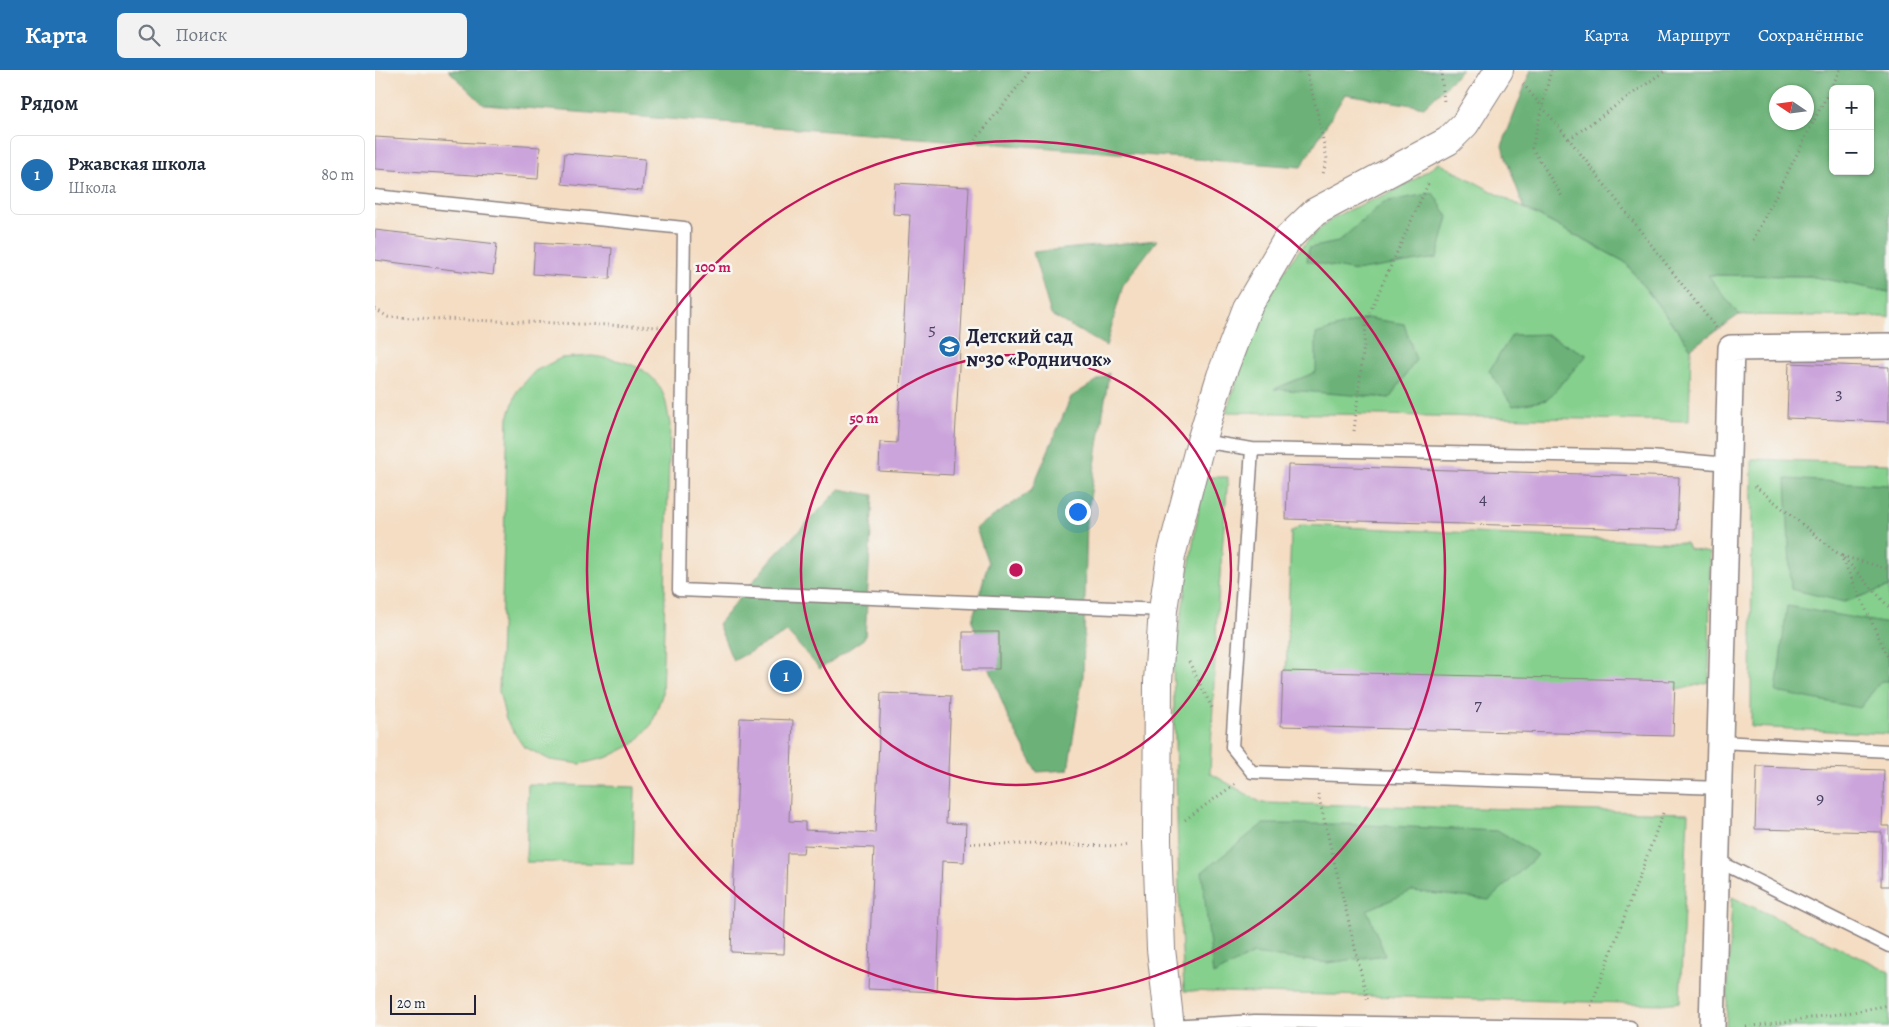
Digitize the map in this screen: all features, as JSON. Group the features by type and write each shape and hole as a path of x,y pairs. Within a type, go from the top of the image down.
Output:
{"street":[{"path":"1170,1027 1161,949 1157,841 1159,681 1163,610 1171,556 1201,441 1221,376 1247,308 1288,238 1315,212 1448,141 1508,74"},
{"path":"1712,1027 1731,348 1889,346"}],"lane":[{"path":"375,196 684,228 679,590 1163,610"},
{"path":"1201,441 1252,449 1650,457 1728,464"},
{"path":"1252,449 1232,747 1252,772 1720,788"},
{"path":"1721,742 1889,751"},
{"path":"1718,861 1889,946"},
{"path":"1170,1027 1255,1021 1630,1027"}],"path":[{"path":"972,144 1031,70"},
{"path":"1307,70 1327,158 1315,212"},
{"path":"1551,70 1532,148 1563,198"},
{"path":"1569,139 1666,70"},
{"path":"1753,240 1840,70"},
{"path":"1508,74 1542,107 1569,139 1731,348"},
{"path":"1351,452 1367,318 1448,141"},
{"path":"375,310 388,317 682,328"},
{"path":"1728,464 1841,556 1889,607"},
{"path":"1841,556 1889,569"},
{"path":"1841,556 1889,659"},
{"path":"1189,661 1232,747"},
{"path":"965,843 1121,846 1157,841 1252,772"},
{"path":"1313,774 1373,1022"},
{"path":"1584,1026 1663,812"},
{"path":"1746,1027 1889,1005"}],"green space":[{"path":"448,70 1462,70 1424,107 1345,94 1301,167 484,105"},
{"path":"1531,70 1889,70 1889,292 1810,276 1708,275 1739,315 1691,348 1625,262 1524,208 1502,146"},
{"path":"1439,163 1625,262 1691,348 1689,421 1226,412 1254,332 1277,282 1292,259 1310,238 1338,215 1400,188"},
{"path":"1433,193 1448,217 1437,258 1355,271 1307,261 1309,248 1338,242 1384,202"},
{"path":"1157,240 1123,285 1106,346 1051,315 1033,252"},
{"path":"1707,275 1810,276 1889,292 1889,317 1739,315"},
{"path":"1367,318 1404,324 1416,360 1390,398 1274,389 1316,372 1316,334"},
{"path":"1545,334 1587,355 1547,400 1513,406 1489,371 1512,335"},
{"path":"592,356 624,362 644,371 652,377 664,396 670,424 662,695 652,724 634,744 608,757 581,764 550,760 523,746 506,720 499,691 508,418 517,391 535,371 561,358"},
{"path":"1109,373 1087,518 1083,676 1068,770 1037,772 1008,718 972,621 988,563 976,528 1031,491 1071,397"},
{"path":"1752,459 1889,464 1889,734 1751,727"},
{"path":"1204,477 1228,477 1217,613 1210,773 1262,803 1688,813 1680,1002 1662,1004 1184,991 1179,893 1173,665"},
{"path":"1786,479 1889,485 1889,587 1844,602 1791,589"},
{"path":"840,489 873,495 865,638 820,669 787,632 733,661 718,624 775,555"},
{"path":"1302,525 1686,543 1689,549 1710,553 1709,682 1682,689 1286,675 1291,532"},
{"path":"1787,606 1889,624 1889,681 1881,681 1860,708 1776,692"},
{"path":"528,784 635,787 633,864 526,862"},
{"path":"1263,824 1342,824 1499,831 1538,855 1489,900 1412,891 1367,910 1385,955 1328,963 1253,954 1213,975 1202,872"},
{"path":"1732,897 1889,971 1889,1027 1726,1027"}],"building":[{"path":"375,137 540,147 538,179 375,169"},
{"path":"565,153 645,159 642,191 562,184"},
{"path":"895,183 969,187 953,475 879,471 880,442 897,443 910,215 893,214"},
{"path":"375,230 497,244 493,275 375,260"},
{"path":"535,243 612,248 610,279 533,274"},
{"path":"1789,363 1889,367 1889,422 1787,418"},
{"path":"1288,465 1679,477 1677,530 1286,519"},
{"path":"963,632 999,632 999,669 963,669"},
{"path":"1283,671 1675,681 1673,736 1281,726"},
{"path":"881,693 951,696 946,823 966,824 964,862 942,861 937,992 868,989 874,848 804,845 803,853 787,853 784,954 731,952 740,718 793,720 789,821 805,822 805,830 875,833"},
{"path":"1757,766 1884,770 1882,826 1889,826 1889,886 1881,886 1882,832 1755,829"}],"place":[{"name":"Детский сад №30 «Родничок»","path":"950,347"},
{"name":"Ржавская школа","path":"786,676"}]}
